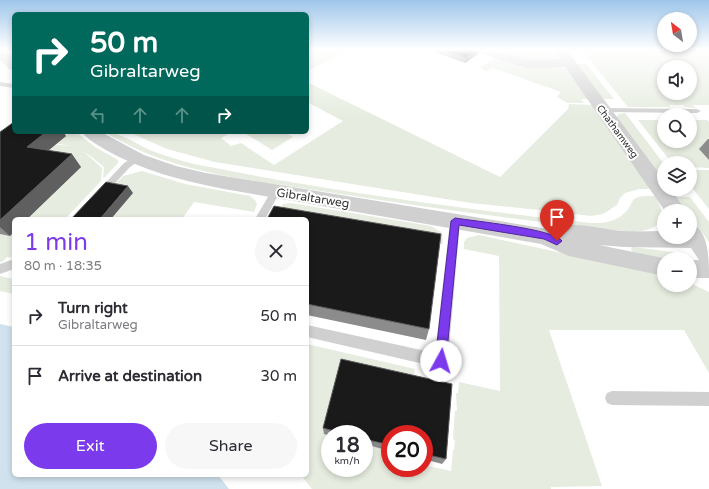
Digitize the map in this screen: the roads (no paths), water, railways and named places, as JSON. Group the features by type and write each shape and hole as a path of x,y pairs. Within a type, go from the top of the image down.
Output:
{"street":[{"name":"Chathamweg","path":"576,73 671,204"},
{"name":"Gibraltarweg","path":"93,134 112,147 136,159 188,176 274,192 545,236 569,246 657,265"},
{"name":"Gibraltarweg","path":"545,236 570,233 624,239 699,242"},
{"path":"697,269 709,269"}],"lane":[{"path":"0,84 12,86"},
{"path":"603,110 698,111"},
{"path":"96,198 127,165 136,159"},
{"path":"261,217 274,192"},
{"path":"309,331 441,361 455,221"},
{"path":"0,269 12,265"},
{"path":"612,398 709,398"}],"water":[{"path":"0,324 12,327 12,477 220,477 229,489 0,489"}]}
